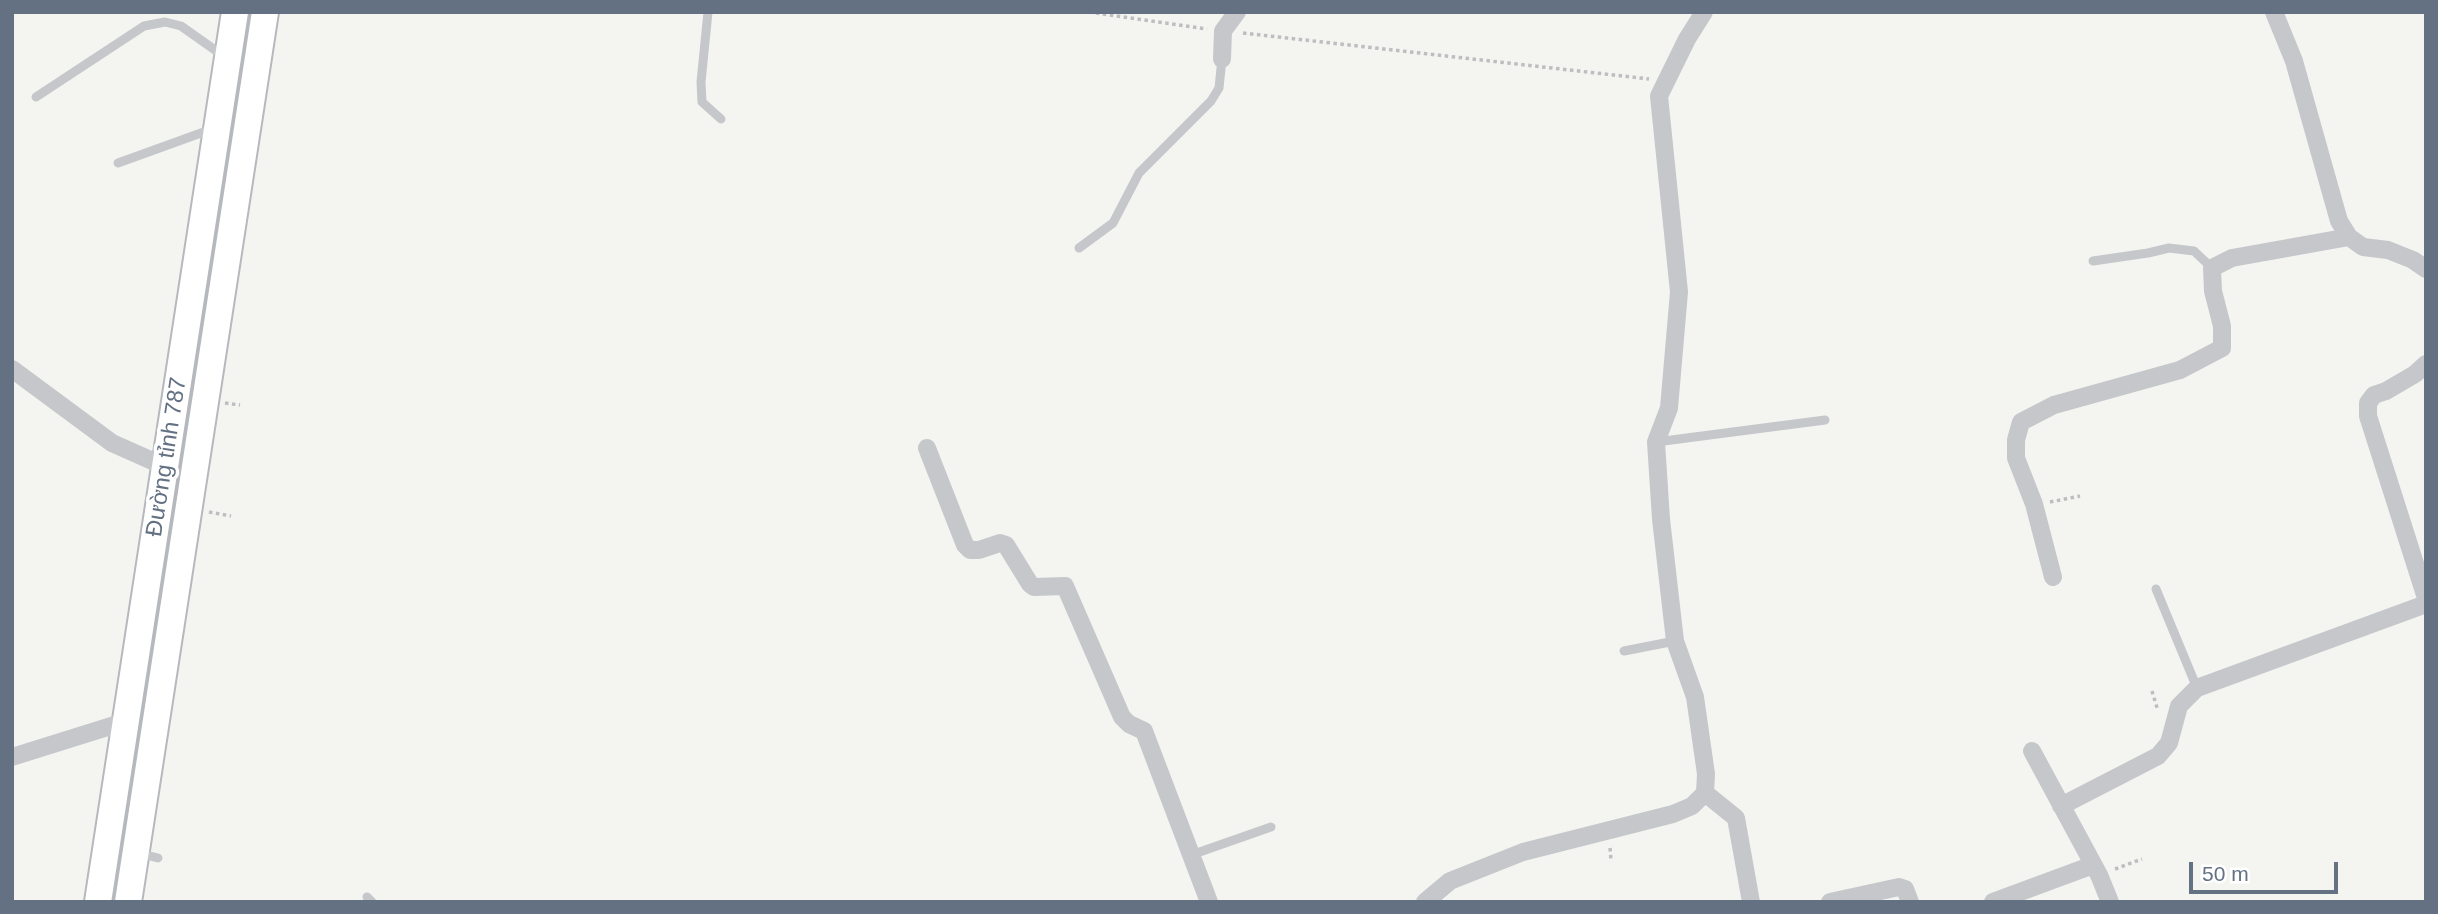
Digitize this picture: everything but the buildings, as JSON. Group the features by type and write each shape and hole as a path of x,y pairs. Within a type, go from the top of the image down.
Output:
{"main road":[{"name":"Đường tỉnh 787","path":"98,902 235,12"},
{"name":"Đường tỉnh 787","path":"128,902 147,855 265,12"}],"street":[{"path":"1223,44 1237,12"},
{"path":"1425,902 1450,881 1511,857 1673,814 1692,806 1705,793 1706,774 1695,697 1675,641 1661,519 1656,442 1669,408 1679,292 1659,96 1703,12"},
{"path":"2274,12 2294,61 2339,221 2349,237 2363,247 2388,250 2413,260 2426,269"},
{"path":"2053,577 2034,504 2016,458 2016,440 2021,422 2054,405 2180,370 2222,348 2222,326 2213,291 2212,268 2232,258 2349,237"},
{"path":"2426,364 2415,374 2374,395 2368,403 2368,416 2426,598"},
{"path":"12,369 112,443 166,467"},
{"path":"928,448 965,545 970,550 1000,543 1006,545 1034,587 1065,586 1122,717 1129,724 1144,731 1209,902"},
{"path":"2061,807 2158,756 2169,743 2179,706 2197,688 2426,604"},
{"path":"12,757 127,721"},
{"path":"2032,751 2096,870 2110,902"},
{"path":"1705,793 1736,818 1751,902"},
{"path":"1993,902 2096,870"},
{"path":"1830,902 1899,887 1905,889 1910,902"}],"lane":[{"path":"708,12 701,82 702,102 721,119"},
{"path":"36,97 144,26 165,22 181,26 215,50 228,54"},
{"path":"1080,248 1114,223 1139,173 1211,101 1219,88 1223,44"},
{"path":"118,163 217,127"},
{"path":"2093,261 2169,248 2194,251 2212,268"},
{"path":"1656,442 1825,420"},
{"path":"2156,589 2197,688"},
{"path":"1624,651 1675,641"},
{"path":"1191,855 1271,827"}],"path":[{"path":"1088,12 1223,44 1665,81"},
{"path":"2034,504 2080,496"},
{"path":"2096,870 2142,859"}]}
